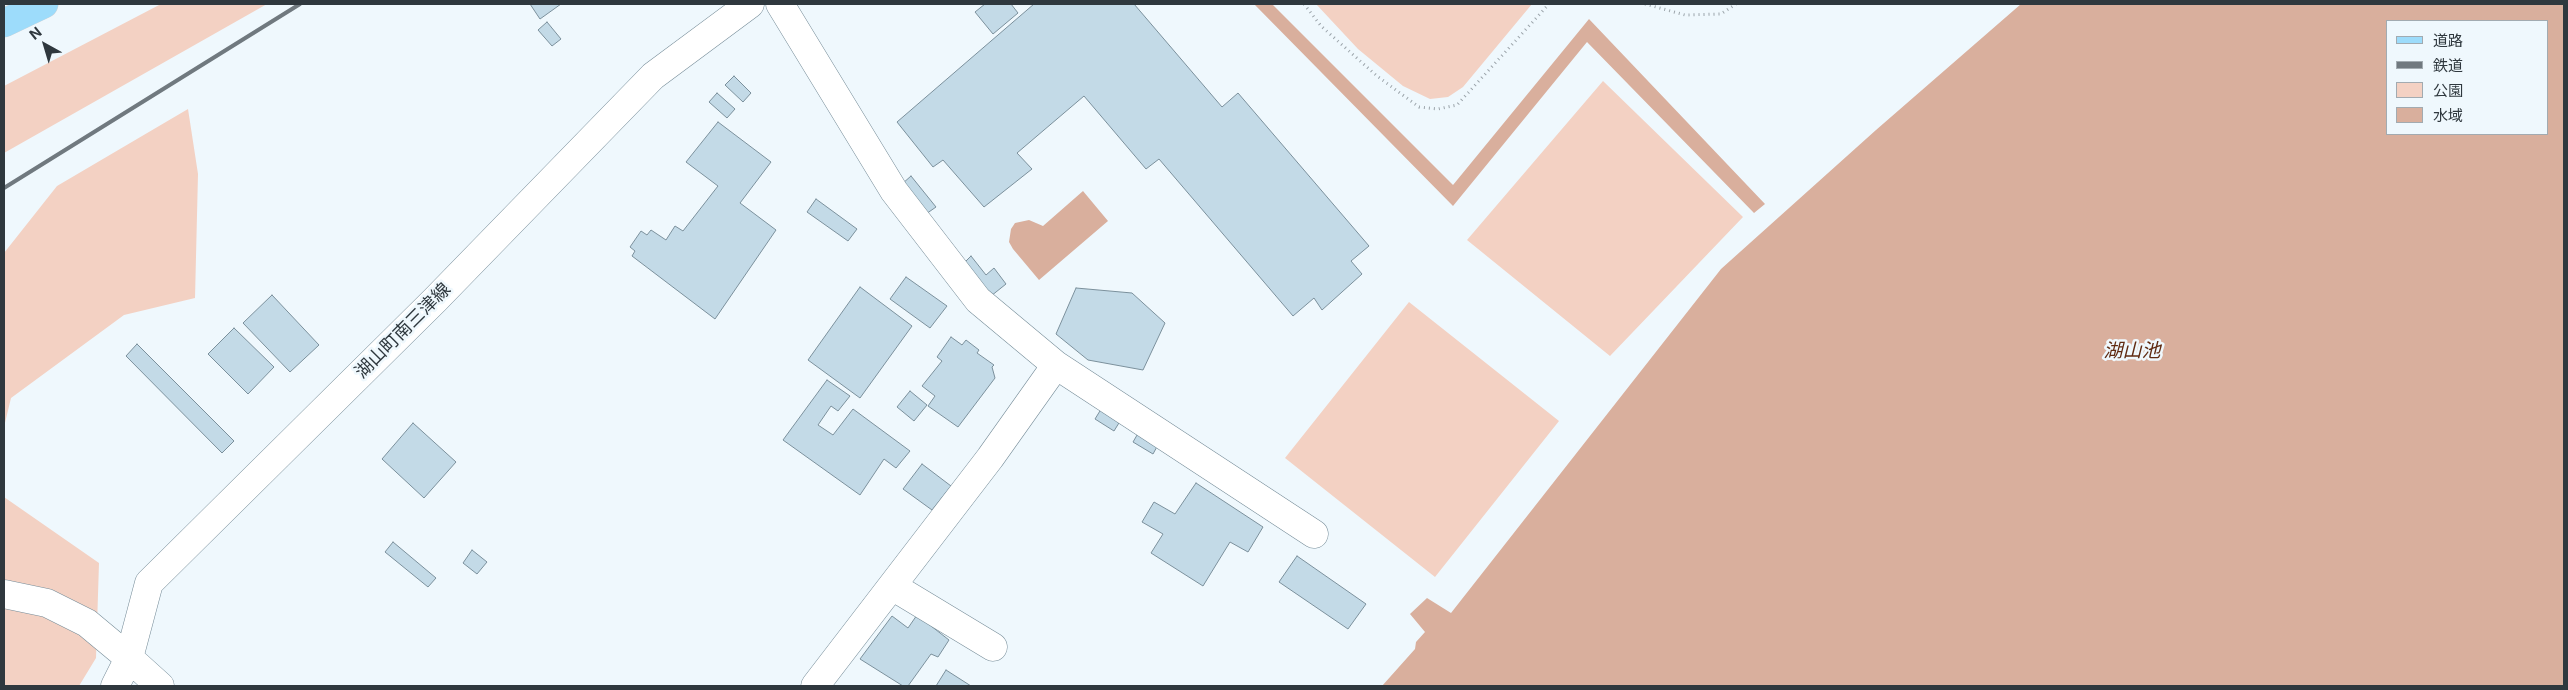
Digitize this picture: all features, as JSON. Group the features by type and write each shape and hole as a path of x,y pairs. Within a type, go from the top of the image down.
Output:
{"main road":[{"path":"4,23 44,4"}],"street":[{"name":"湖山町南三津線","path":"115,686 129,658 150,583 435,300 653,76 750,4"},
{"path":"780,4 894,191 978,300 1056,365 1314,534"},
{"path":"814,686 990,458 1056,365"},
{"path":"892,586 992,647"},
{"path":"4,594 47,603 87,623 160,686"}],"path":[{"path":"1304,4 1321,26 1377,76 1419,107 1438,109 1457,105 1549,4"},
{"path":"1645,4 1685,15 1722,14 1736,4"}],"green space":[{"path":"161,4 267,4 4,153 4,86"},
{"path":"1316,4 1532,4 1463,87 1448,97 1430,99 1403,86 1358,49"},
{"path":"1603,81 1743,217 1610,356 1467,240"},
{"path":"188,109 198,174 195,298 124,315 11,398 4,427 4,253 57,186"},
{"path":"1409,302 1559,421 1435,577 1285,458"},
{"path":"4,497 99,563 96,658 79,686 4,686"}],"water":[{"path":"1254,4 1272,4 1453,185 1589,19 1765,204 1754,213 1587,42 1453,206"},
{"name":"湖山池","path":"2021,4 2564,4 2564,686 1382,686 1415,649 1416,642 1425,632 1410,614 1427,598 1451,613 1721,269 1876,130"},
{"path":"1083,191 1108,221 1039,280 1009,242 1011,229 1015,223 1029,220 1043,226"}],"building":[{"path":"530,4 561,4 540,19"},
{"path":"985,4 1011,4 1018,13 993,34 975,12"},
{"path":"1034,4 1134,4 1222,107 1238,93 1369,246 1351,261 1362,274 1322,310 1314,298 1293,316 1159,159 1146,169 1084,96 1017,153 1032,169 984,207 943,160 933,167 897,122"},
{"path":"547,22 561,39 552,46 538,30"},
{"path":"734,76 751,93 743,102 725,85"},
{"path":"717,93 735,109 727,118 709,102"},
{"path":"718,122 771,162 740,203 776,230 715,319 632,256 635,251 630,247 641,231 647,235 651,230 666,240 675,226 683,231 718,186 686,162"},
{"path":"911,176 936,207 926,214 902,184"},
{"path":"816,199 857,229 848,241 807,212"},
{"path":"971,256 986,275 994,268 1006,284 991,296 963,264"},
{"path":"906,277 947,306 930,328 890,299"},
{"path":"860,287 912,326 860,398 808,360"},
{"path":"1076,288 1132,293 1165,323 1143,370 1088,360 1056,334"},
{"path":"272,295 319,345 290,372 243,323"},
{"path":"234,328 274,367 248,394 208,354"},
{"path":"951,337 962,345 966,340 979,350 977,353 994,365 992,367 995,378 958,427 928,406 935,396 922,386 942,361 937,357"},
{"path":"137,344 234,441 222,453 126,356"},
{"path":"827,380 850,396 838,411 831,406 818,425 833,435 853,409 910,451 896,468 884,459 860,495 783,440"},
{"path":"910,391 927,405 914,421 897,407"},
{"path":"1103,406 1122,418 1114,431 1095,419"},
{"path":"413,423 456,462 424,498 382,459"},
{"path":"1140,430 1159,443 1153,454 1133,442"},
{"path":"922,464 951,486 932,510 903,489"},
{"path":"1196,483 1263,527 1248,552 1230,542 1203,586 1151,553 1163,534 1142,522 1154,502 1175,514"},
{"path":"393,542 436,578 428,587 385,552"},
{"path":"472,550 487,562 477,574 463,563"},
{"path":"1297,556 1366,604 1348,629 1279,582"},
{"path":"917,615 949,640 938,657 931,654 908,686 903,686 860,659 892,616 908,628"},
{"path":"946,670 971,686 936,686"}],"railway":[{"path":"4,188 300,4"}]}
